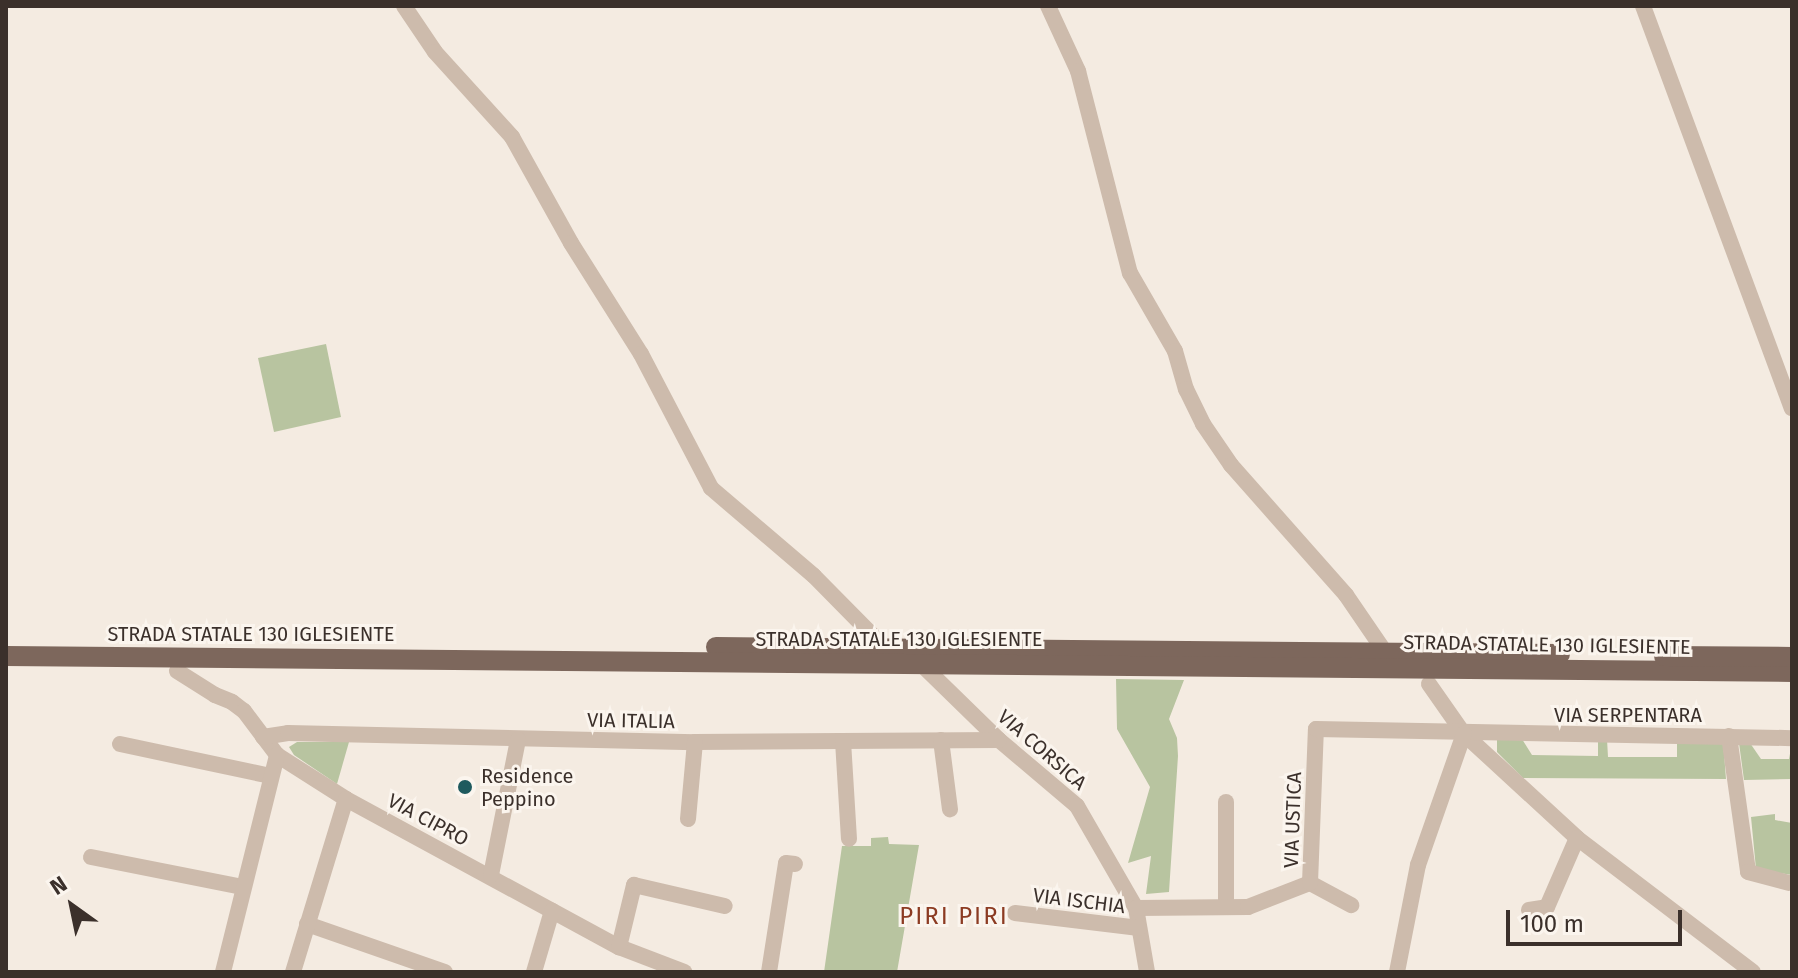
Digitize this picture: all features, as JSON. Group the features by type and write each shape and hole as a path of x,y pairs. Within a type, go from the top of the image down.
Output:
{"main road":[{"name":"STRADA STATALE 130 IGLESIENTE","path":"6,644 1792,657"},
{"name":"STRADA STATALE 130 IGLESIENTE","path":"6,656 1792,672"}],"street":[{"path":"404,6 435,52 512,137 571,243 641,354 711,488 814,576 885,648"},
{"path":"1048,6 1078,71 1130,273 1175,351 1186,389 1203,424 1231,465 1346,595 1385,652"},
{"path":"1643,6 1792,408"},
{"name":"VIA CORSICA","path":"920,663 999,740 1077,806 1136,908 1147,972"},
{"name":"VIA CIPRO","path":"177,671 244,711 277,755 346,799 619,947 684,972"},
{"path":"1429,684 1464,734 1577,838 1753,972"},
{"name":"VIA USTICA","path":"1136,908 1248,907 1310,883 1316,729 1464,734"},
{"name":"VIA ITALIA","path":"263,737 288,733 695,742 999,740"},
{"path":"1397,972 1418,865 1464,734"},
{"name":"VIA SERPENTARA","path":"1464,734 1792,738"},
{"path":"1729,736 1748,872 1789,883"},
{"path":"491,875 518,740"},
{"path":"941,740 950,809"},
{"path":"843,741 849,839"},
{"path":"688,819 695,742"},
{"path":"120,744 271,776"},
{"path":"223,972 277,755"},
{"path":"293,972 346,799"},
{"path":"1226,802 1226,907"},
{"path":"1529,910 1547,907 1577,838"},
{"path":"91,857 243,887"},
{"path":"769,972 786,863 795,864"},
{"path":"1310,883 1351,905"},
{"path":"619,947 634,885 725,906"},
{"path":"534,972 552,911"},
{"name":"VIA ISCHIA","path":"1015,913 1139,928"},
{"path":"307,924 445,972"}],"green space":[{"path":"326,344 341,417 274,432 258,358"},
{"path":"1116,679 1184,680 1169,719 1177,738 1178,756 1169,892 1146,894 1151,856 1128,863 1150,787 1117,729"},
{"path":"1497,739 1522,739 1532,755 1598,756 1598,739 1607,739 1608,757 1677,757 1677,739 1723,740 1726,779 1523,778 1497,752"},
{"path":"297,742 349,742 337,784 294,755 289,747"},
{"path":"1739,743 1750,743 1761,759 1789,759 1792,743 1792,779 1744,780"},
{"path":"1775,814 1775,820 1792,823 1792,875 1756,869 1751,817"},
{"path":"888,837 889,844 919,845 897,972 824,972 842,846 871,846 871,838"}],"place":[{"name":"Residence Peppino","path":"465,787"}],"district":[{"name":"PIRI PIRI","path":"954,917"}]}
